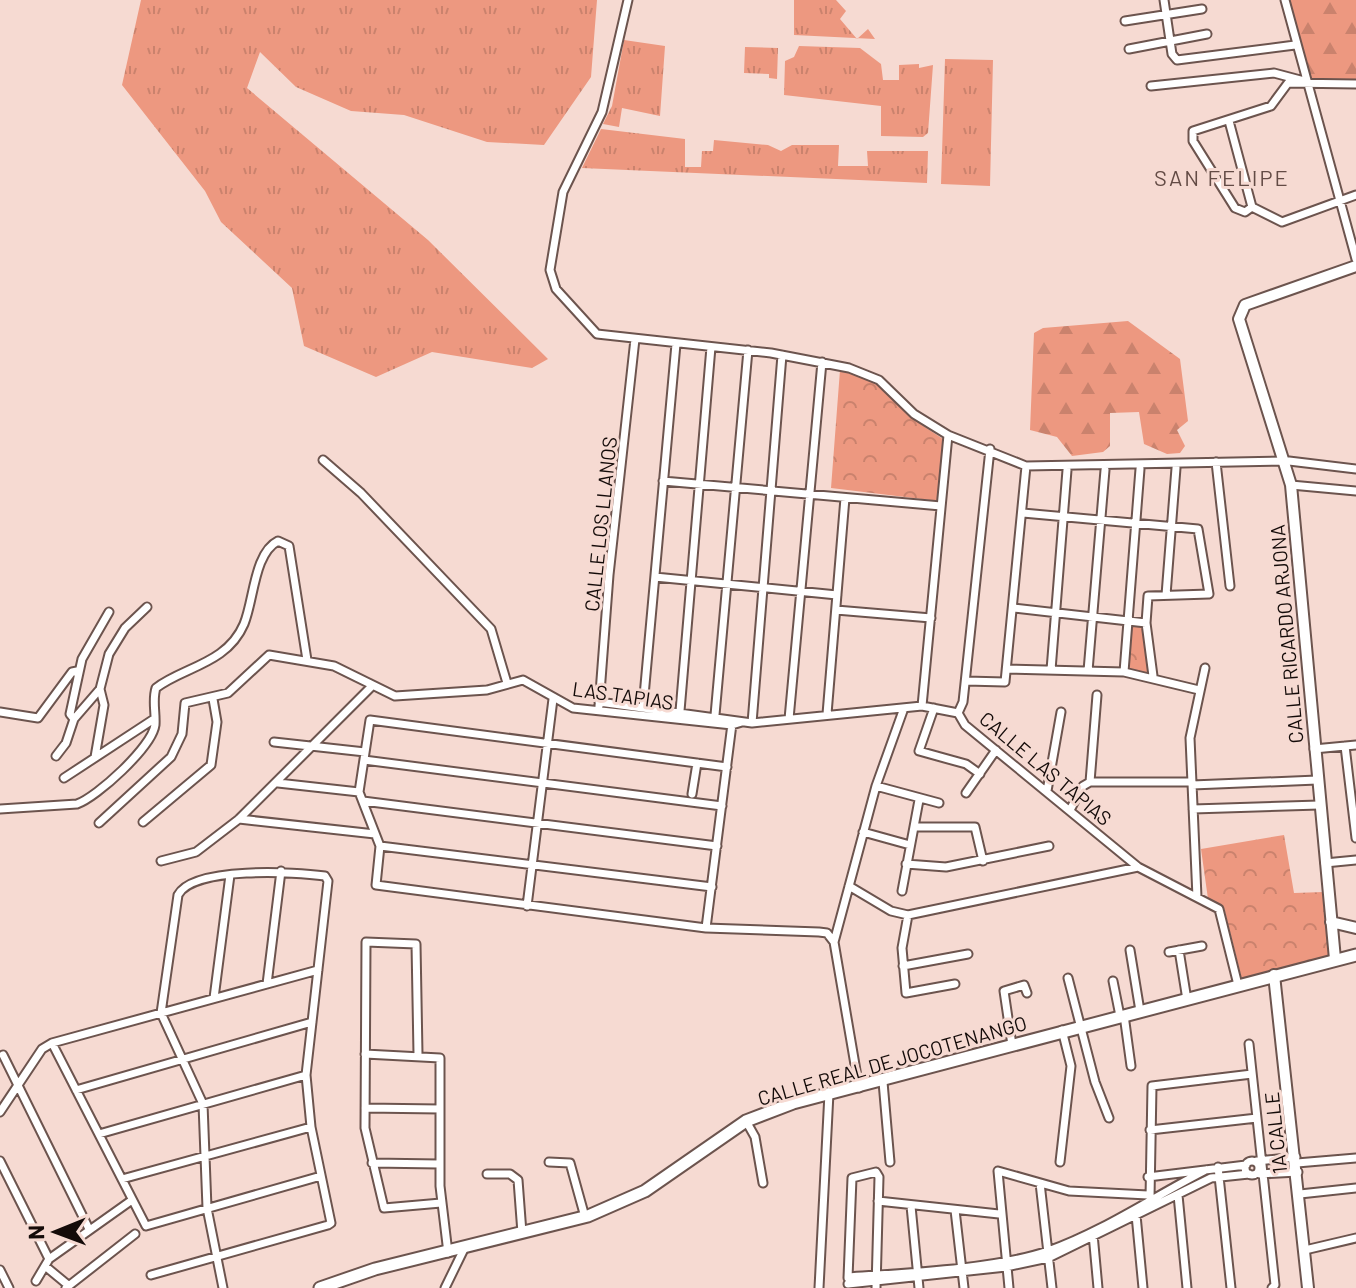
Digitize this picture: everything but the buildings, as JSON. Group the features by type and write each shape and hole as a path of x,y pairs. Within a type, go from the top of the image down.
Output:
{"main road":[{"name":"CALLE REAL DE JOCOTENANGO","path":"320,1288 375,1269 585,1217 645,1191 746,1121 829,1093 883,1082 1062,1030 1356,956"}],"street":[{"path":"628,0 602,112 563,192 550,270 556,289 592,331 603,336 748,350 822,362 879,380 914,414 948,435 990,449 1026,466 1284,461 1356,469"},
{"path":"1164,0 1174,58 1182,60 1295,45"},
{"path":"1285,0 1356,259"},
{"path":"1125,21 1202,9"},
{"path":"1129,49 1207,34"},
{"path":"1151,86 1274,73 1306,82"},
{"path":"1252,207 1245,212 1235,208 1193,141 1196,130 1273,105 1285,85 1306,82 1356,84"},
{"path":"1229,121 1252,207 1282,222 1356,195"},
{"name":"CALLE RICARDO ARJONA","path":"1335,959 1313,749 1291,485 1239,323 1245,305 1356,266"},
{"name":"CALLE LOS LLANOS","path":"598,712 609,575 635,339"},
{"path":"643,707 676,344"},
{"path":"680,711 711,347"},
{"path":"715,715 748,350"},
{"path":"752,723 782,355"},
{"path":"789,719 807,493 822,362"},
{"path":"922,706 948,435"},
{"path":"958,713 966,681 990,449"},
{"path":"323,460 361,493 491,629 507,683"},
{"path":"1216,462 1230,586"},
{"path":"966,681 1004,684 1008,669 1026,466"},
{"path":"1166,595 1176,468"},
{"path":"1124,672 1140,469"},
{"path":"1051,670 1067,470"},
{"path":"1088,671 1105,470"},
{"path":"663,481 941,506"},
{"path":"1291,485 1356,491"},
{"path":"827,714 845,498"},
{"path":"1023,513 1198,529 1209,594 1148,596 1146,623 1153,676"},
{"path":"0,809 77,804 89,800 131,761 154,729 156,688 202,667 243,626 266,552 278,541 289,546 307,660"},
{"path":"655,577 837,595"},
{"path":"95,757 104,705 100,689 106,658 125,628 147,607"},
{"path":"1014,608 1146,623"},
{"path":"836,610 931,618"},
{"path":"74,719 70,716 77,671 84,652 109,612"},
{"name":"LAS TAPIAS","path":"99,823 171,757 182,734 185,703 213,699 238,686 269,655 334,666 371,687 395,696 479,691 523,680 573,708 742,722"},
{"path":"1197,897 1190,738 1205,668"},
{"path":"1008,669 1124,672 1153,676 1199,690"},
{"path":"0,712 38,718 72,672 77,671"},
{"path":"161,861 196,852 239,819 371,687"},
{"path":"56,756 66,743 74,719 100,689"},
{"path":"1090,782 1097,695"},
{"path":"143,822 211,765 217,722 213,699"},
{"path":"527,906 553,699"},
{"name":"LAS TAPIAS","path":"599,702 715,715 732,721"},
{"name":"CALLE LAS TAPIAS","path":"742,722 922,706 958,713 965,725 1138,867 1219,909 1238,985"},
{"path":"859,1088 834,942 876,786 904,708"},
{"path":"934,708 919,751 966,764 980,774"},
{"path":"1047,791 1061,712"},
{"path":"64,778 154,719"},
{"path":"727,767 371,720 359,792 380,846 378,886 706,928 819,932 827,933 834,942"},
{"path":"706,928 732,721"},
{"path":"274,742 542,784 722,806"},
{"path":"1313,749 1356,745"},
{"path":"1345,746 1356,838"},
{"path":"966,793 996,750"},
{"path":"692,794 697,763"},
{"path":"1070,810 1083,786 1090,782 1317,780"},
{"path":"278,783 359,792"},
{"path":"876,786 939,803"},
{"path":"902,891 919,800"},
{"path":"363,801 717,846"},
{"path":"1193,809 1319,805"},
{"path":"239,819 375,834"},
{"path":"914,827 975,827 983,861"},
{"path":"863,832 910,845"},
{"path":"380,846 712,887"},
{"path":"906,864 946,867 1049,846"},
{"path":"1325,863 1356,860"},
{"path":"849,886 891,911 908,915 1138,867"},
{"path":"267,984 281,871"},
{"path":"151,1275 215,1257 328,1225 332,1220 311,1127 306,1075 327,877 281,871 230,875 187,885 178,895 161,1013 203,1104 207,1208 215,1257 223,1288"},
{"path":"214,998 230,875"},
{"path":"908,915 902,948 906,993 955,984"},
{"path":"1331,922 1356,928"},
{"path":"418,1054 417,945 369,941 365,944 365,1108 372,1163 386,1210 441,1203"},
{"path":"1169,952 1202,946"},
{"path":"1130,950 1140,1011"},
{"path":"1179,950 1187,1000"},
{"path":"903,966 968,954"},
{"path":"0,1112 42,1049 52,1043 318,970"},
{"name":"1A CALLE","path":"1274,975 1297,1164 1307,1285"},
{"path":"1068,978 1083,1025 1095,1082 1109,1118"},
{"path":"1113,981 1131,1066"},
{"path":"1012,1045 1004,991 1024,985 1027,993"},
{"path":"76,1090 312,1022"},
{"path":"1060,1162 1071,1066 1062,1030"},
{"path":"52,1043 146,1226 321,1176"},
{"path":"1249,1044 1257,1118 1256,1174 1275,1285 1272,1288"},
{"path":"365,1054 418,1054 440,1058 439,1164 448,1253"},
{"path":"3,1055 89,1229"},
{"path":"1143,1288 1136,1214 1149,1197 1152,1086 1252,1074"},
{"path":"99,1134 306,1075"},
{"path":"883,1082 890,1162"},
{"path":"819,1288 829,1093"},
{"path":"365,1108 440,1109"},
{"path":"1150,1130 1257,1118"},
{"path":"746,1121 755,1137 763,1183"},
{"path":"122,1179 311,1127"},
{"path":"875,1282 878,1174 853,1176 848,1283 875,1282 1006,1264 1047,1254 1219,1177 1356,1158"},
{"path":"0,1161 47,1262 67,1286 135,1234"},
{"path":"1148,1177 1258,1161 1297,1164"},
{"path":"549,1162 571,1164 585,1217"},
{"path":"372,1163 439,1164"},
{"path":"1246,1165 1256,1174"},
{"path":"1218,1167 1231,1288"},
{"path":"1009,1288 999,1214 998,1171 1080,1192 1149,1197 1206,1170"},
{"path":"487,1174 510,1174 518,1180 522,1234"},
{"path":"1040,1183 1052,1288"},
{"path":"1177,1185 1187,1288"},
{"path":"1300,1194 1356,1188"},
{"path":"36,1281 47,1262 132,1200"},
{"path":"878,1201 999,1214"},
{"path":"911,1206 919,1288"},
{"path":"955,1210 964,1288"},
{"path":"1093,1234 1098,1288"},
{"path":"1305,1250 1356,1238"},
{"path":"445,1288 464,1249"},
{"path":"0,1270 9,1288"}],"green space":[{"path":"141,0 597,0 591,77 544,145 487,142 404,115 351,111 296,87 260,52 247,88 428,240 548,359 532,368 432,352 376,377 304,346 292,288 221,222 205,191 122,85"},
{"path":"794,0 836,0 846,11 840,19 856,38 794,35"},
{"path":"1286,0 1356,0 1356,82 1306,82"},
{"path":"868,29 875,39 858,38"},
{"path":"624,40 665,46 660,116 622,108 619,127 603,124 612,106"},
{"path":"799,46 860,48 881,64 883,80 899,80 899,65 919,64 919,68 933,65 928,133 923,137 881,136 881,106 784,95 785,61 794,57"},
{"path":"745,47 778,48 777,79 769,78 769,74 744,73"},
{"path":"945,59 993,60 990,186 941,184"},
{"path":"601,129 685,139 685,167 701,167 702,151 713,151 714,140 768,145 781,151 792,145 839,145 838,166 868,166 867,151 928,151 927,183 582,168"},
{"path":"1128,321 1180,359 1188,421 1177,430 1185,446 1180,453 1167,454 1144,444 1139,412 1110,413 1110,446 1103,452 1072,456 1057,437 1030,430 1034,333 1043,328"},
{"path":"840,370 874,381 910,417 943,439 938,501 831,488"},
{"path":"1129,624 1142,628 1150,673 1126,669"},
{"path":"1284,835 1294,893 1324,892 1331,956 1242,980 1224,908 1208,899 1201,849"}],"district":[{"name":"SAN FELIPE","path":"1222,177"}]}
